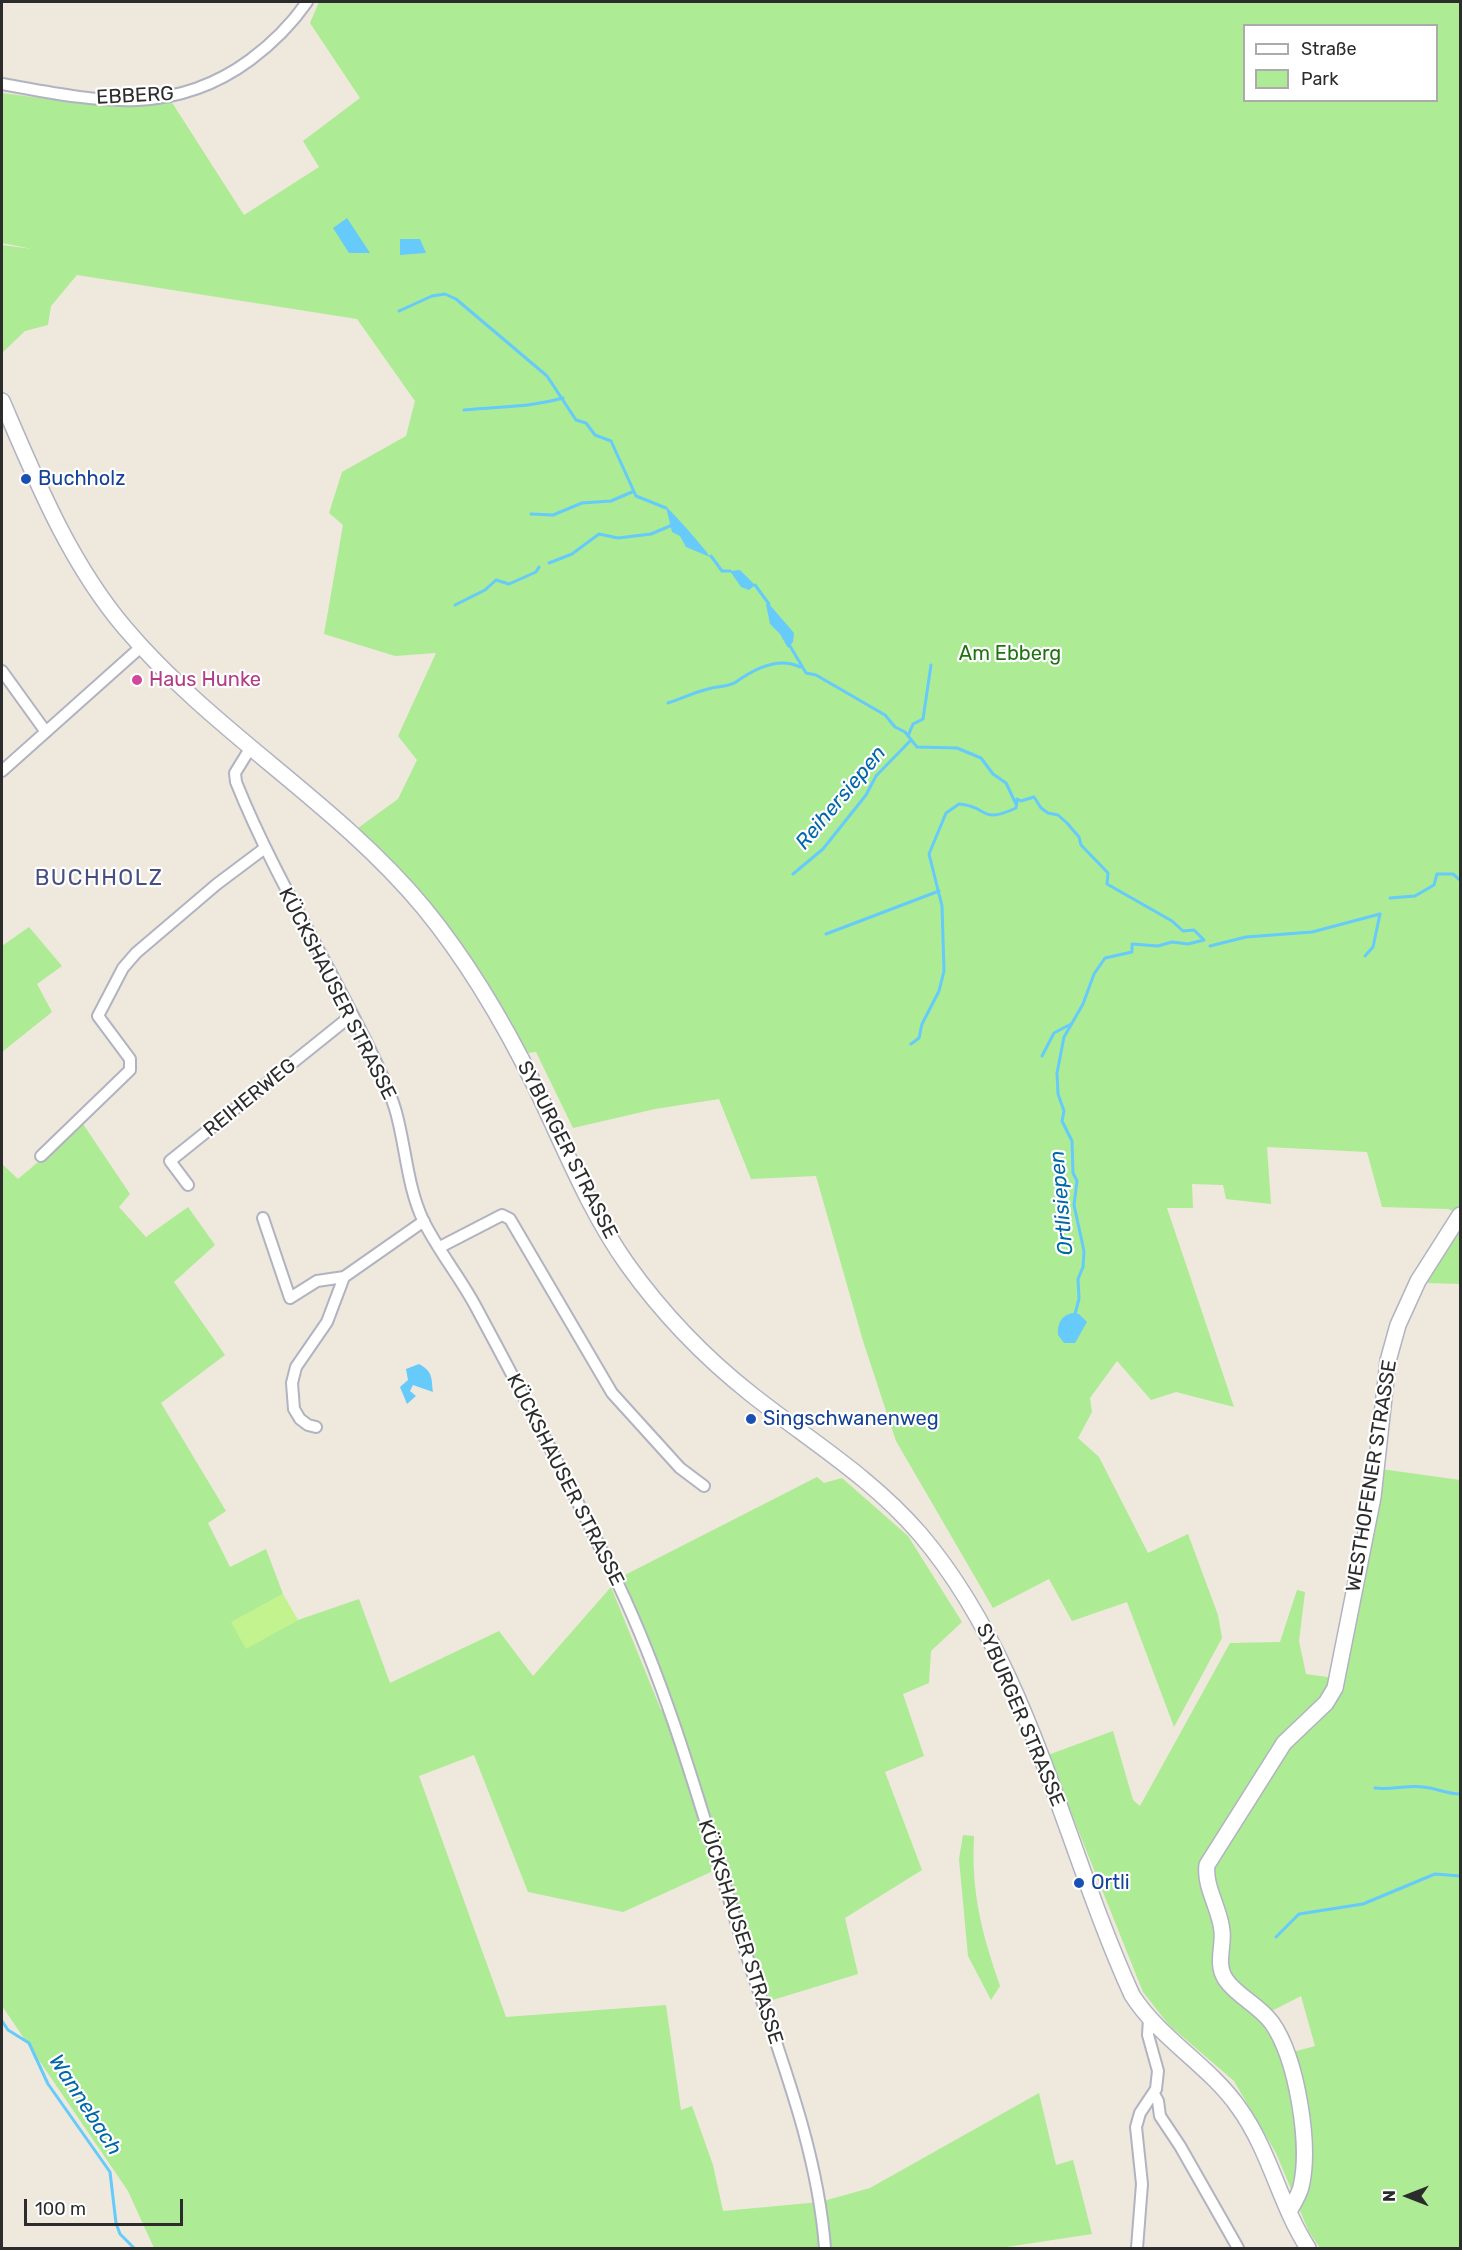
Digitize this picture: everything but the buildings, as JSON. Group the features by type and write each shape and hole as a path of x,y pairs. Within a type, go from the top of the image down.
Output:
{"street":[{"name":"EBBERG","path":"2,84 93,99 150,99 197,91 235,71 269,46 307,2"},
{"name":"SYBURGER STRASSE","path":"2,401 42,494 95,590 142,646 207,711 375,854 421,904 452,944 489,999 514,1044 590,1203 627,1263 658,1305 728,1375 877,1489 919,1533 957,1582 1005,1670 1124,1978 1149,2019 1215,2080 1240,2109 1256,2134 1289,2212"},
{"path":"2,771 142,646"},
{"path":"2,670 46,732"},
{"name":"KÜCKSHAUSER STRASSE","path":"251,747 235,773 236,782 302,923 352,1015 392,1098 408,1174 424,1221 474,1304 551,1450 620,1588 640,1636 690,1772 794,2096 815,2179 825,2248"},
{"path":"41,1156 130,1070 130,1059 98,1016 123,968 148,941 265,848"},
{"name":"REIHERWEG","path":"188,1185 171,1161 352,1015"},
{"path":"440,1247 497,1217 506,1215 612,1393 680,1468 704,1486"},
{"name":"WESTHOFENER STRASSE","path":"1289,2212 1301,2188 1303,2157 1296,2083 1287,2054 1273,2025 1259,2007 1234,1989 1225,1978 1220,1965 1222,1932 1219,1911 1206,1874 1207,1865 1284,1743 1326,1702 1335,1688 1373,1497 1388,1361 1398,1325 1418,1281 1461,1215"},
{"path":"263,1218 290,1298 297,1296 317,1281 344,1277 424,1221"},
{"path":"316,1427 300,1419 293,1403 292,1383 296,1367 327,1322 344,1277"},
{"path":"1149,2019 1148,2035 1157,2062 1155,2091 1160,2116 1238,2248"},
{"path":"1137,2248 1142,2184 1136,2127 1140,2113 1155,2091"},
{"path":"1289,2212 1308,2248"}],"green space":[{"name":"Am Ebberg","path":"319,2 1460,2 1460,1214 1448,1209 1382,1207 1367,1152 1267,1147 1271,1204 1226,1199 1223,1185 1192,1184 1193,1208 1167,1208 1234,1407 1176,1392 1151,1400 1117,1361 1090,1398 1092,1412 1078,1438 1099,1457 1148,1553 1188,1534 1218,1615 1222,1638 1174,1727 1127,1602 1072,1621 1049,1579 993,1608 896,1441 863,1341 816,1176 751,1179 719,1099 655,1109 573,1128 536,1052 528,1053 485,978 443,922 358,828 398,799 417,760 398,736 436,653 395,656 324,634 343,525 329,513 342,472 406,436 415,401 357,319 77,275 51,306 48,325 25,331 2,353 2,245 32,249 2,243 2,93 86,104 171,101 244,215 319,167 303,141 360,98 310,23"},
{"path":"29,927 62,966 37,984 52,1012 2,1052 2,946"},
{"path":"83,1124 130,1194 119,1207 146,1237 188,1207 215,1245 174,1282 225,1355 161,1403 226,1511 208,1523 230,1567 266,1549 283,1594 232,1622 246,1648 298,1620 359,1599 390,1683 499,1631 533,1676 611,1587 661,1710 671,1707 619,1578 817,1477 824,1483 842,1478 908,1536 962,1622 931,1651 929,1683 903,1694 924,1756 885,1772 922,1870 845,1918 858,1974 766,2002 711,1855 711,1872 623,1912 528,1892 474,1755 419,1776 506,2017 666,2005 681,2110 692,2106 713,2165 723,2211 820,2202 870,2188 1039,2093 1056,2165 1073,2160 1092,2234 1000,2248 154,2248 128,2191 2,2006 2,1164 18,1179"},
{"path":"1460,1215 1460,1284 1427,1283"},
{"path":"1381,1469 1460,1480 1460,2248 1320,2248 1309,2232 1276,2153 1234,2081 1169,2025 1143,1992 1048,1755 1113,1731 1133,1800 1140,1806 1230,1643 1280,1642 1297,1590 1305,1592 1299,1641 1306,1674 1341,1679","holes":["1301,1996 1315,2046 1282,2055 1258,2018"]},
{"path":"283,1594 298,1620 246,1649 231,1622"},
{"path":"963,1835 974,1836 974,1876 979,1913 1000,1986 991,2000 968,1956 959,1859"}],"water":[{"path":"347,218 370,253 349,253 333,228"},
{"path":"400,239 420,239 426,253 400,255"},
{"path":"666,507 710,557 686,547 680,536 672,532"},
{"path":"740,570 755,585 749,590 741,587 730,571"},
{"path":"766,604 769,604 794,633 793,642 788,648 780,634 770,624"},
{"path":"1073,1313 1079,1314 1087,1322 1075,1343 1064,1343 1058,1335 1058,1327 1065,1316"},
{"path":"419,1364 429,1373 433,1392 413,1385 410,1391 416,1396 407,1404 400,1387 408,1380 406,1369"}],"waterway":[{"path":"399,311 432,296 445,294 456,299 547,376 576,420 586,423 595,435 611,441 636,496 666,508"},
{"path":"464,410 526,405 563,398"},
{"path":"531,514 553,515 582,503 611,501 632,492"},
{"path":"549,563 572,554 599,534 618,538 651,534 670,526"},
{"path":"711,556 722,571 730,571"},
{"path":"455,605 485,590 496,580 509,584 536,572 539,567"},
{"path":"755,585 769,604"},
{"path":"790,646 806,673 816,675 885,715 895,727 905,732 917,747 957,748 981,758 993,774 1006,783 1016,804 1017,799 1021,801 1034,797 1041,808 1048,813 1058,815 1067,823 1079,837 1081,845 1108,873 1107,884 1172,921 1183,931 1194,930 1204,940"},
{"path":"668,703 703,690 733,684 750,673 775,663 800,667"},
{"path":"908,736 913,724 923,719 931,665"},
{"name":"Reihersiepen","path":"793,874 823,849 866,795 876,776 910,741"},
{"path":"911,1044 919,1038 922,1024 939,991 944,971 942,906 929,854 946,813 959,804 969,805 990,815 996,815 1016,808 1017,802"},
{"path":"1390,898 1415,896 1434,885 1437,874 1453,874 1460,880"},
{"path":"826,934 939,891"},
{"path":"1210,946 1246,937 1312,932 1380,914 1373,947 1365,956"},
{"name":"Ortlisiepen","path":"1075,1314 1079,1299 1078,1279 1083,1267 1084,1251 1074,1205 1077,1181 1073,1173 1072,1141 1062,1121 1064,1111 1058,1094 1057,1073 1064,1037 1083,1004 1094,974 1105,958 1132,952 1132,944 1158,946 1172,942 1188,944 1204,940"},
{"path":"1042,1056 1054,1033 1071,1024"},
{"path":"1375,1788 1417,1787 1460,1794"},
{"path":"1276,1937 1299,1914 1363,1904 1435,1874 1460,1876"},
{"name":"Wannebach","path":"2,2021 8,2030 29,2043 48,2084 110,2172 116,2223 120,2234 134,2248"}],"place":[{"name":"Buchholz","path":"26,479"},
{"name":"Haus Hunke","path":"137,680"},
{"name":"Singschwanenweg","path":"751,1419"},
{"name":"Ortli","path":"1079,1883"}],"district":[{"name":"BUCHHOLZ","path":"99,879"}]}
